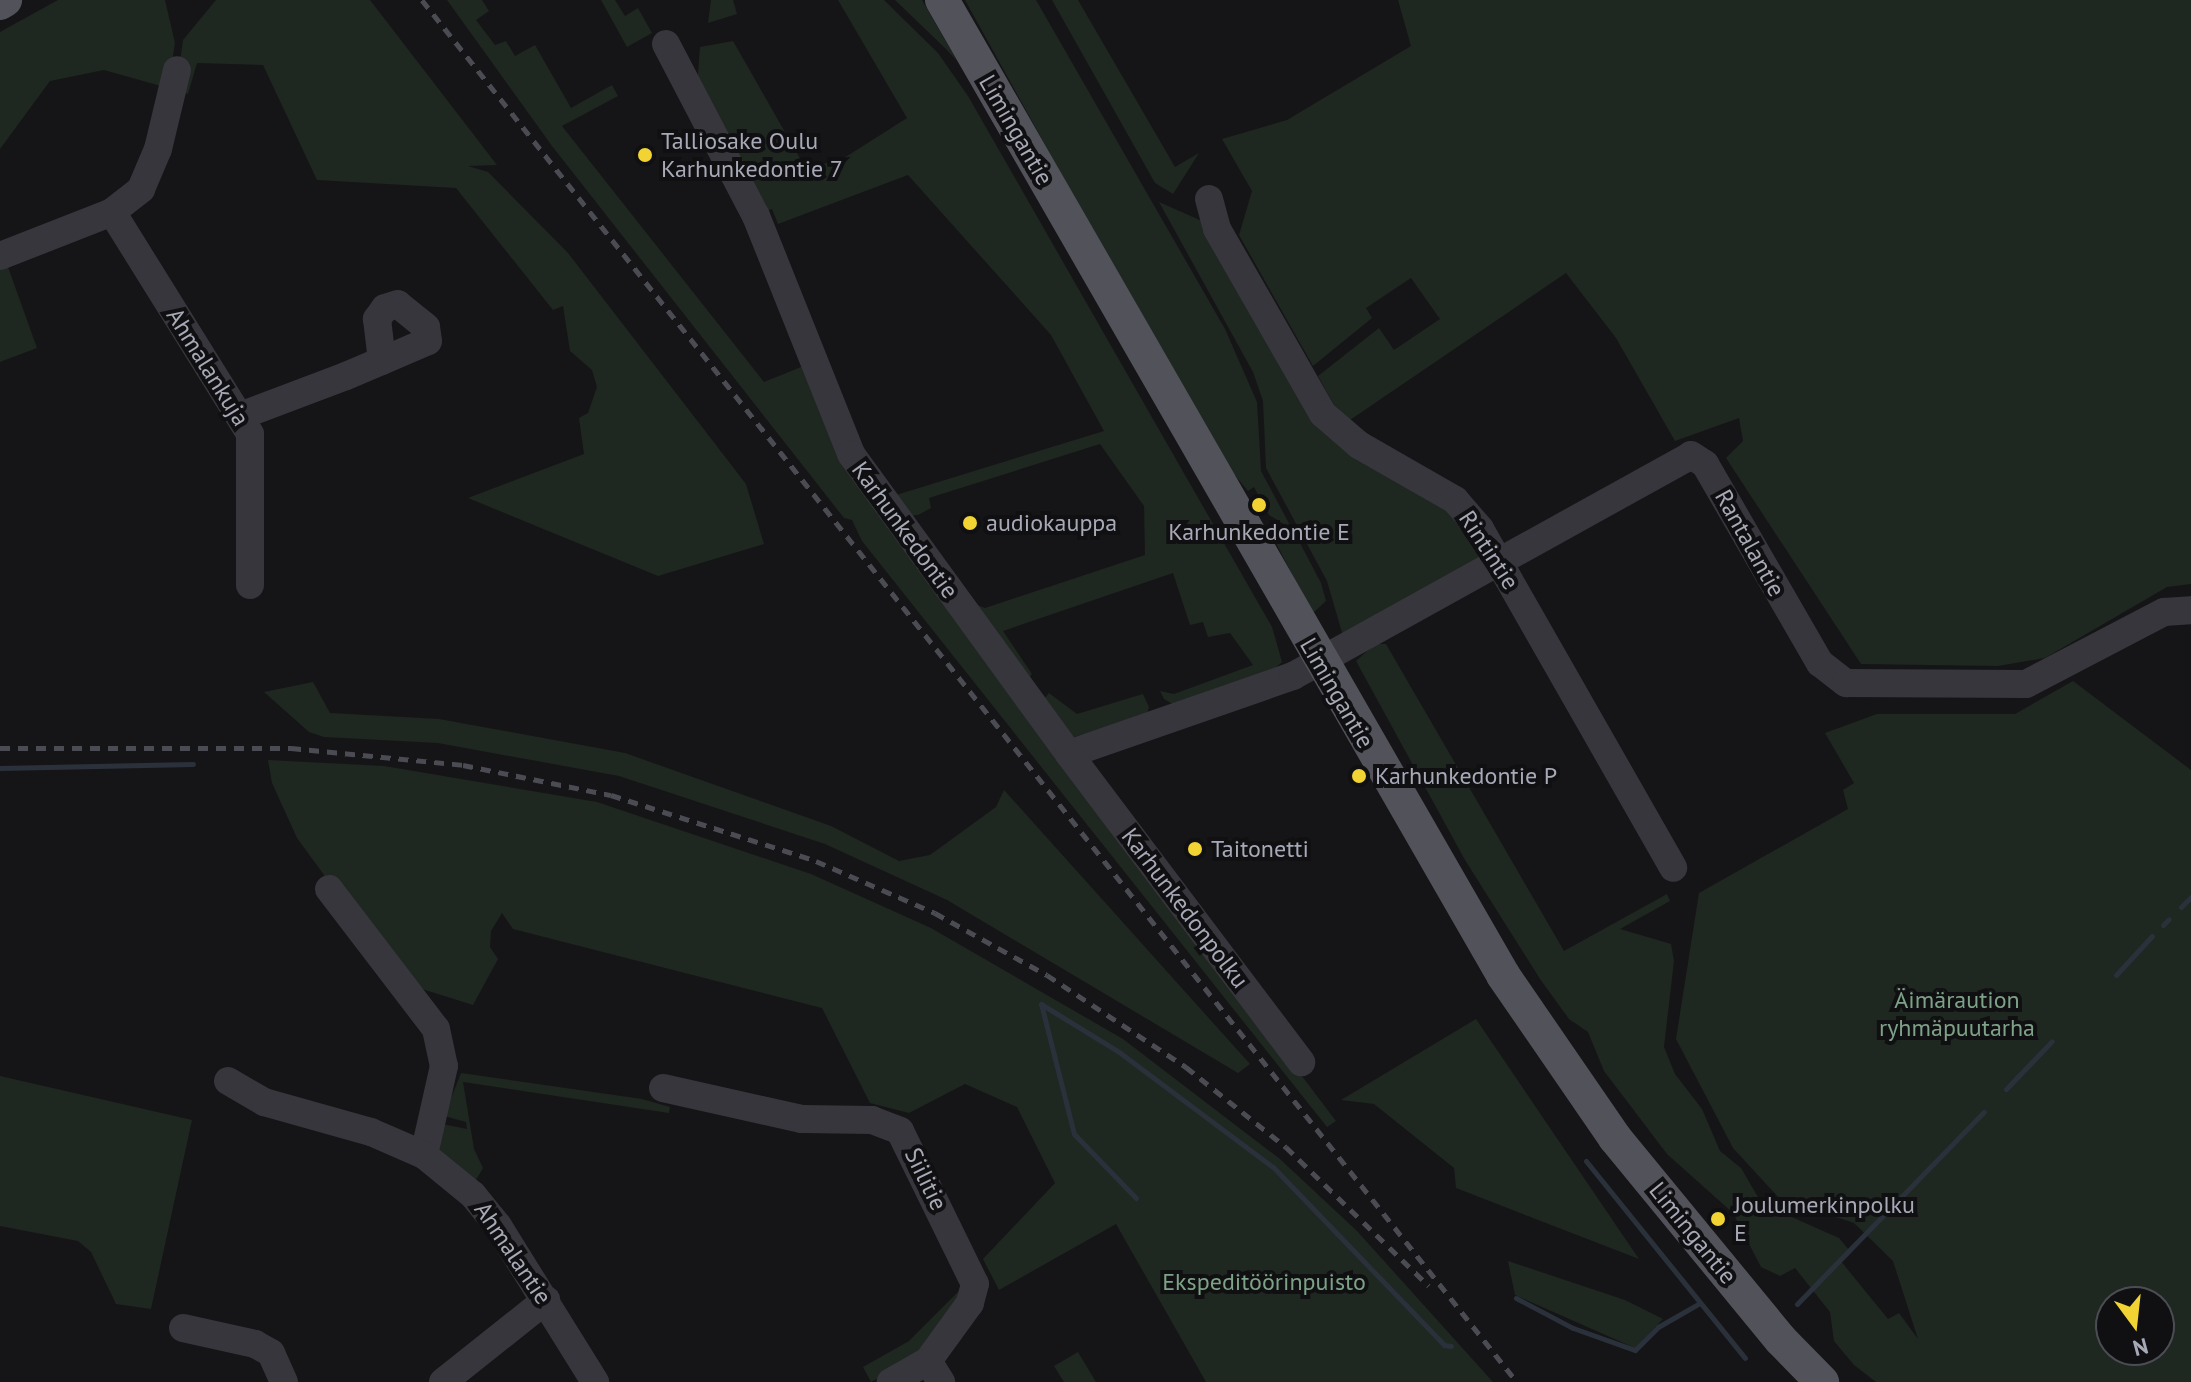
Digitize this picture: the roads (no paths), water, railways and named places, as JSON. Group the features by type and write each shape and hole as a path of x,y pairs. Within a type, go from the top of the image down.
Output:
{"main road":[{"name":"Limingantie","path":"942,0 1319,663 1503,975 1615,1138 1781,1340 1822,1382"}],"street":[{"name":"Karhunkedontie","path":"666,44 738,177 851,454 1069,754"},
{"path":"0,256 112,212 141,189 151,171 177,70"},
{"name":"Rintintie","path":"1209,199 1217,229 1323,414 1352,441 1455,500 1499,561 1673,868"},
{"name":"Ahmalankuja","path":"112,212 250,434 253,458 250,585"},
{"path":"240,416 382,361"},
{"name":"Rantalantie","path":"1319,663 1691,455 1705,464 1820,663 1846,683 2026,684 2164,612 2191,610"},
{"path":"1069,754 1319,663"},
{"name":"Karhunkedonpolku","path":"1069,754 1301,1062"},
{"path":"329,889 436,1029 444,1066 424,1155"},
{"name":"Ahmalantie","path":"228,1081 264,1102 371,1132 424,1155 473,1195 546,1300 595,1382"},
{"name":"Siilitie","path":"663,1088 802,1119 872,1120 900,1131 975,1284 970,1303 935,1371 891,1382"},
{"path":"443,1382 546,1300"},
{"path":"183,1328 255,1344 271,1353 284,1382"}],"waterway":[{"path":"0,768 193,764"},
{"path":"2181,907 2191,897"},
{"path":"2163,925 2169,919"},
{"path":"2116,975 2152,936"},
{"path":"1136,1198 1074,1134 1041,1004 1119,1052 1273,1167 1444,1345 1451,1346"},
{"path":"2006,1089 2052,1041"},
{"path":"1797,1304 1984,1112"},
{"path":"1586,1161 1745,1358"},
{"path":"1516,1298 1573,1328 1635,1350 1658,1327 1698,1304"}],"railway":[{"path":"422,0 1517,1382"},
{"path":"0,748 291,748 463,765 611,795 816,861 935,913 1047,975 1186,1067 1286,1147 1429,1286"}],"place":[{"name":"Talliosake Oulu Karhunkedontie 7","path":"645,155"},
{"name":"Karhunkedontie E","path":"1259,505"},
{"name":"audiokauppa","path":"970,523"},
{"name":"Karhunkedontie P","path":"1359,776"},
{"name":"Taitonetti","path":"1195,849"},
{"name":"Joulumerkinpolku E","path":"1718,1219"}],"park label":[{"name":"Äimäraution ryhmäpuutarha","path":"1957,1014"},
{"name":"Ekspeditöörinpuisto","path":"1264,1282"}]}
